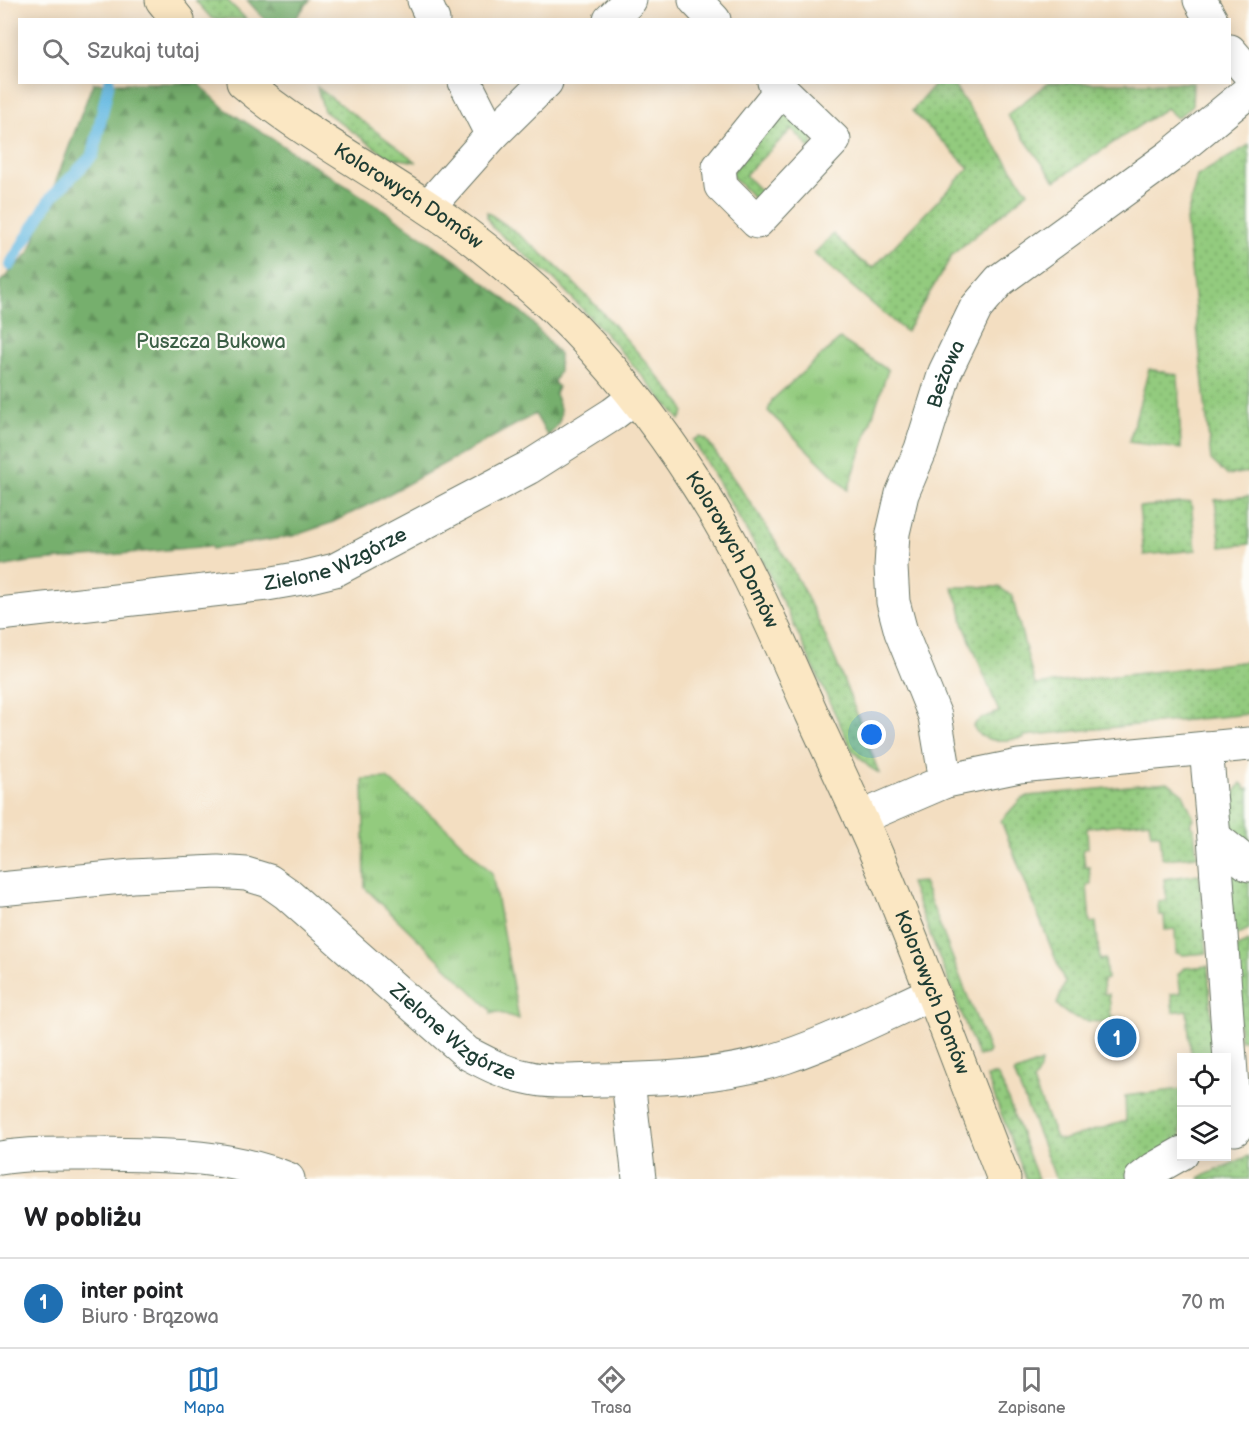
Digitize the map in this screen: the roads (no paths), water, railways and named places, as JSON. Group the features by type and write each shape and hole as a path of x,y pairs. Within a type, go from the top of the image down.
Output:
{"street":[{"path":"162,0 176,18"},
{"path":"424,0 432,18"},
{"path":"612,18 630,0"},
{"path":"695,0 712,18"},
{"path":"1200,0 1210,18"},
{"path":"1231,52 1249,74"},
{"name":"Kolorowych Domów","path":"245,84 265,101 428,207 499,260 557,311 595,351 634,398 699,487 740,561 779,640 860,818 932,993 1004,1179"},
{"path":"466,84 492,135"},
{"path":"428,207 492,135 544,84"},
{"name":"Beżowa","path":"946,781 935,716 901,632 893,602 891,567 893,533 902,494 921,449 949,363 976,308 1000,280 1168,157 1249,91"},
{"name":"Zielone Wzgórze","path":"0,614 267,584 335,570 528,468 614,414 634,398"},
{"path":"860,818 946,781 1019,766 1249,744"},
{"path":"1206,748 1237,1129"},
{"path":"1214,837 1249,865"},
{"name":"Zielone Wzgórze","path":"0,889 132,876 218,872 246,874 269,881 286,893 467,1053 501,1070 528,1078 564,1081 628,1080 706,1073 783,1058 932,993"},
{"path":"628,1080 639,1179"},
{"path":"0,1158 47,1154 174,1156 264,1169 288,1179"},
{"path":"1141,1179 1177,1156"}],"waterway":[{"path":"10,265 50,199 93,155 109,84"}],"place":[{"name":"inter point","path":"1117,1038"}],"park label":[{"name":"Puszcza Bukowa","path":"211,342"}]}
